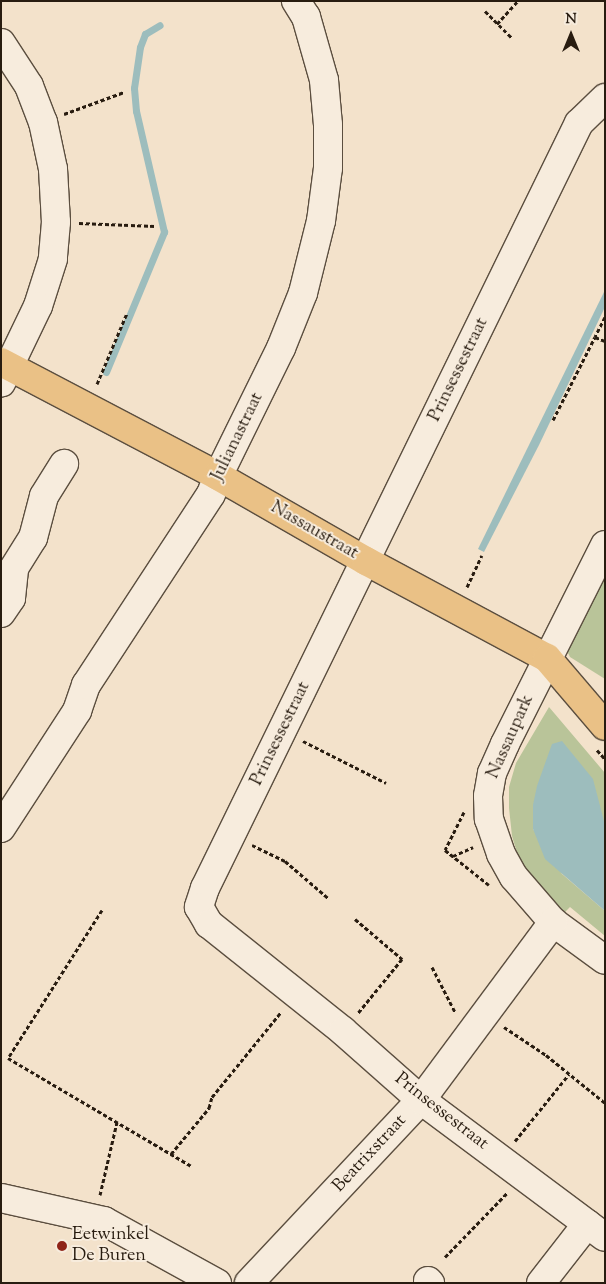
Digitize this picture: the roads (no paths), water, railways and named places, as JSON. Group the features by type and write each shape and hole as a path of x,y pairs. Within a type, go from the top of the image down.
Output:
{"main road":[{"name":"Nassaustraat","path":"4,371 218,476 366,561 547,658 605,726"}],"street":[{"name":"Julianastraat","path":"1,828 77,711 86,685 211,494 281,348 303,293 321,220 328,168 328,125 324,80 306,17 296,1"},
{"path":"1,43 29,86 42,122 52,169 56,222 53,259 38,306 4,371"},
{"name":"Prinsessestraat","path":"596,1230 421,1100 343,1031 209,924 199,907 205,888 579,123 605,98"},
{"path":"1,613 11,598 14,568 33,538 44,496 64,464"},
{"name":"Nassaupark","path":"605,545 547,658 495,766 488,796 489,819 501,854 529,896 553,922 605,960"},
{"name":"Beatrixstraat","path":"249,1283 421,1100 553,922"},
{"path":"1,1198 104,1221 217,1283"},
{"path":"542,1283 596,1230"}],"water":[{"path":"605,290 605,307 539,445 484,552 478,549"},
{"path":"562,741 593,779 605,825 605,911 545,859 533,829 533,805 537,786 552,744"}],"waterway":[{"path":"106,372 164,232 136,111 134,88 140,47 145,34 160,25"}],"place":[{"name":"Eetwinkel De Buren","path":"62,1246"}]}
